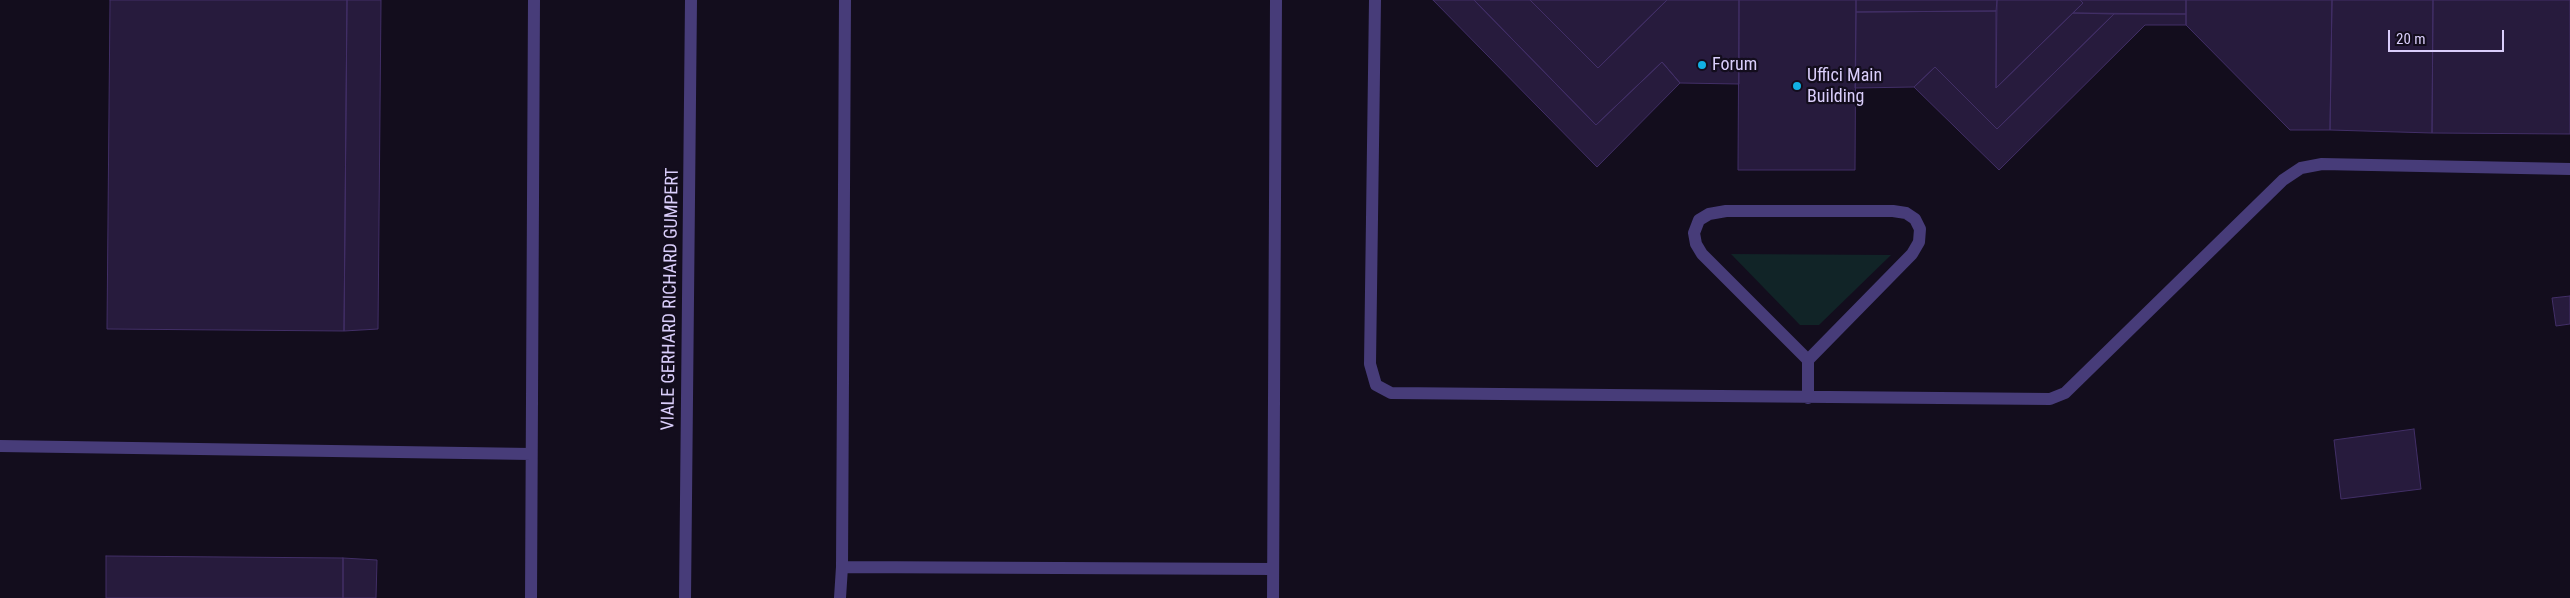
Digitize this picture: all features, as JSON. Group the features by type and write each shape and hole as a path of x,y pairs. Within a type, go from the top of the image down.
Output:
{"street":[{"path":"531,598 534,0"},
{"name":"VIALE GERHARD RICHARD GUMPERT","path":"685,598 691,0"},
{"path":"840,598 842,567 845,0"},
{"path":"1273,598 1276,0"},
{"path":"1375,0 1370,364 1376,386 1391,393 2050,399 2065,393 2291,173 2312,165 2570,169"},
{"path":"1808,360 1702,254 1696,244 1694,233 1700,220 1709,214 1726,211 1893,212 1906,213 1915,219 1920,230 1919,242 1912,254 1808,360 1808,398"},
{"path":"0,446 531,454"},
{"path":"842,567 1273,569"}],"green space":[{"path":"1731,254 1891,255 1819,325 1800,325"}],"building":[{"path":"110,0 347,0 344,331 107,329"},
{"path":"347,0 381,0 378,329 344,331"},
{"path":"1433,0 1474,0 1596,125 1662,62 1680,83 1597,167"},
{"name":"Forum","path":"1474,0 1530,0 1598,68 1667,0 1739,0 1739,84 1680,83 1662,62 1596,125"},
{"path":"1530,0 1667,0 1598,68"},
{"name":"Uffici Main Building","path":"1739,0 1856,0 1855,170 1738,170"},
{"path":"1856,0 1997,0 1996,11 1856,12"},
{"path":"1997,0 2080,0 2083,3 1996,88"},
{"path":"2080,0 2186,0 2186,14 2073,13 2083,3"},
{"path":"2186,0 2332,0 2330,130 2290,130 2186,25"},
{"path":"2332,0 2433,0 2432,133 2330,130"},
{"path":"2433,0 2570,0 2570,134 2432,133"},
{"path":"1996,11 1996,88 2073,13 2114,14 1997,129 1935,67 1914,87 1855,88 1856,12"},
{"path":"2114,14 2186,14 2186,25 2145,25 1999,170 1914,87 1935,67 1997,129"},
{"path":"2570,296 2570,324 2556,326 2552,298"},
{"path":"2414,429 2421,489 2341,499 2334,440"},
{"path":"106,556 343,558 343,598 106,598"},
{"path":"343,558 377,560 376,598 343,598"}],"place":[{"name":"Forum","path":"1702,65"},
{"name":"Uffici Main Building","path":"1797,86"}]}
